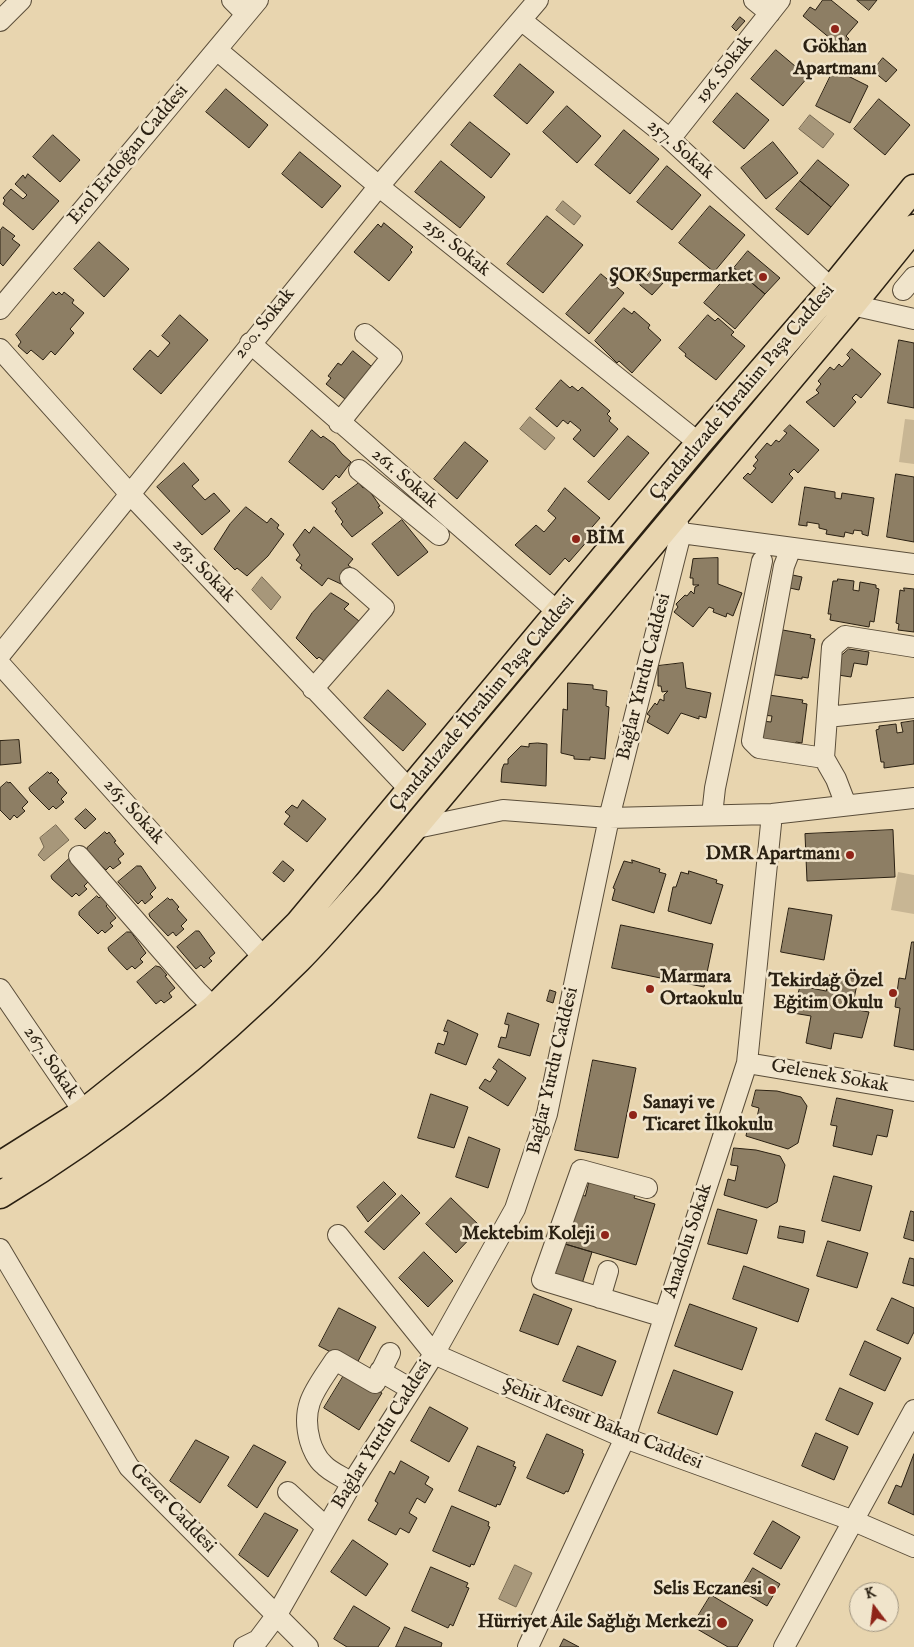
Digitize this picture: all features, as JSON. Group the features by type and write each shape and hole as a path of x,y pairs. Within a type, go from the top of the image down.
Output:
{"main road":[{"name":"Çandarlızade İbrahim Paşa Caddesi","path":"0,1166 84,1112 214,1008 265,959 315,905 699,443 832,289 914,188"},
{"name":"Çandarlızade İbrahim Paşa Caddesi","path":"0,1195 87,1140 232,1024 299,959 368,884 412,829 678,524 914,228"}],"street":[{"path":"0,21 21,0"},
{"path":"232,0 252,7"},
{"name":"200. Sokak","path":"0,655 250,343 379,186 538,0"},
{"path":"754,0 775,6"},
{"name":"196. Sokak","path":"670,139 775,6"},
{"name":"Erol Erdoğan Caddesi","path":"0,309 252,7"},
{"name":"257. Sokak","path":"521,20 670,139 832,289"},
{"name":"259. Sokak","path":"217,50 379,186 699,443"},
{"path":"852,305 914,319"},
{"path":"339,423 392,357 365,334"},
{"name":"261. Sokak","path":"250,343 339,423 559,613"},
{"name":"263. Sokak","path":"0,349 129,493 410,791"},
{"path":"359,470 438,535"},
{"path":"405,507 418,491"},
{"path":"678,524 791,548 914,564"},
{"name":"Bağlar Yurdu Caddesi","path":"244,1647 258,1640 276,1616 352,1483 434,1354 515,1209 547,1114 609,818 678,524"},
{"path":"791,548 784,566 752,741 760,748 824,758"},
{"path":"712,815 716,782 762,561"},
{"path":"313,689 384,608 350,578"},
{"path":"846,805 836,780 824,758 832,647 845,636 914,646"},
{"name":"265. Sokak","path":"0,664 265,959"},
{"path":"827,717 914,708"},
{"path":"412,829 503,810 609,818 772,814 914,798"},
{"name":"Anadolu Sokak","path":"528,1647 625,1438 747,1063 772,814"},
{"path":"79,856 197,992 214,1008"},
{"name":"267. Sokak","path":"0,989 84,1112"},
{"name":"Gelenek Sokak","path":"747,1063 914,1091"},
{"path":"647,1188 581,1170 542,1280 664,1318"},
{"name":"Şehit Mesut Bakan Caddesi","path":"338,1234 434,1354 625,1438 854,1521 914,1547"},
{"name":"Gezer Caddesi","path":"0,1249 129,1467 308,1647"},
{"path":"600,1298 608,1271"},
{"path":"352,1483 323,1464 312,1446 306,1429 306,1412 311,1396 335,1360 375,1383 390,1353"},
{"path":"380,1371 411,1389"},
{"path":"784,1647 914,1410"},
{"path":"288,1492 326,1527"}],"shaded area":[{"path":"810,115 834,134 823,148 799,129"},
{"path":"563,201 581,216 574,225 556,210"},
{"path":"530,417 555,438 545,450 520,429"},
{"path":"905,419 914,420 914,464 899,462"},
{"path":"262,577 281,597 271,610 252,590"},
{"path":"56,825 69,840 44,861 38,855 44,847 40,838"},
{"path":"898,872 914,875 914,914 891,910"},
{"path":"515,1565 532,1573 516,1607 499,1599"}],"building":[{"name":"Gökhan Apartmanı","path":"823,0 831,0 858,22 846,36 849,39 842,48 803,16 810,7 815,10"},
{"path":"857,0 877,0 869,10"},
{"path":"740,17 745,21 736,31 732,27"},
{"path":"776,50 808,77 783,106 751,79"},
{"path":"883,58 897,70 886,82 873,71"},
{"path":"520,64 554,92 527,124 494,96"},
{"path":"834,69 868,86 850,123 816,106"},
{"path":"226,89 268,125 249,148 206,112"},
{"path":"737,93 769,120 744,149 713,122"},
{"path":"879,99 910,125 885,155 854,129"},
{"path":"567,106 601,136 577,163 543,132"},
{"path":"470,122 510,154 491,178 451,145"},
{"path":"624,130 659,159 630,194 595,165"},
{"path":"53,135 80,160 60,182 33,157"},
{"path":"773,142 798,173 766,199 741,168"},
{"path":"300,152 341,186 322,208 282,174"},
{"path":"818,160 849,185 831,207 800,181"},
{"path":"441,161 485,197 460,228 415,192"},
{"path":"667,166 701,195 672,230 637,202"},
{"path":"28,174 59,201 33,230 3,204 5,200 3,198 11,189 23,199 27,195 15,184 23,175 25,178"},
{"path":"800,181 831,207 808,235 776,209"},
{"path":"710,206 745,235 714,272 679,243"},
{"path":"547,216 583,245 543,293 507,264"},
{"path":"384,223 413,247 410,250 412,252 389,281 354,252 378,224 381,227"},
{"path":"3,227 15,236 12,239 20,245 3,266 0,263 0,231"},
{"path":"99,242 129,269 104,297 74,269"},
{"path":"748,251 780,278 765,294 734,268"},
{"path":"734,268 765,294 735,329 704,303"},
{"path":"651,271 664,282 652,295 640,285"},
{"path":"601,274 624,293 589,334 566,314"},
{"path":"53,292 56,295 59,292 62,295 64,292 74,300 72,303 84,313 70,329 74,333 55,355 51,351 43,360 31,350 27,354 18,346 21,342 16,335"},
{"path":"624,308 632,314 634,311 650,325 648,328 661,340 632,373 619,361 617,363 595,341"},
{"path":"180,315 208,340 161,394 133,369 150,350 158,357 170,343 162,336"},
{"path":"708,315 715,321 718,318 734,332 731,335 745,346 716,380 685,356 686,354 679,348"},
{"path":"899,340 914,343 914,408 888,403"},
{"path":"852,349 881,374 861,398 856,394 852,398 856,402 834,427 806,402 819,393 816,390 821,384 818,381 830,367 834,370 839,364 842,367 850,358 847,355"},
{"path":"353,351 377,371 350,403 326,384 331,378 328,376 338,363 341,365"},
{"path":"561,380 570,388 572,386 578,391 582,387 610,411 607,414 611,418 609,421 618,429 594,457 573,439 581,430 570,421 568,424 563,420 557,427 536,409"},
{"path":"790,425 819,450 798,473 794,469 789,474 793,478 772,503 743,478 748,473 750,475 756,468 753,466 758,460 755,457 767,443 771,446 776,440 779,442 787,433 784,431"},
{"path":"312,430 321,438 323,436 334,444 351,462 339,478 336,475 323,490 289,462"},
{"path":"628,436 649,453 609,500 588,482"},
{"path":"465,442 488,461 457,499 434,479"},
{"path":"184,463 199,480 192,486 205,500 214,493 230,511 202,535 157,487"},
{"path":"896,474 914,477 914,542 887,537"},
{"path":"359,483 363,488 366,486 383,513 352,537 341,524 343,522 332,503"},
{"path":"805,487 835,492 835,498 841,499 842,493 874,498 868,536 862,534 862,531 854,530 853,534 845,532 844,537 826,534 827,530 819,528 819,524 807,522 807,526 799,525"},
{"path":"565,488 600,518 586,534 590,538 569,562 565,558 550,575 515,545 536,525 544,532 556,518 548,511"},
{"path":"246,507 267,523 271,518 279,525 277,528 284,534 268,556 247,576 237,568 235,570 214,549 230,524"},
{"path":"402,520 428,552 398,576 372,544"},
{"path":"314,527 353,559 348,565 353,569 341,584 328,578 322,586 300,568 302,565 296,560 300,555 293,545 305,529 309,533"},
{"path":"718,558 718,584 742,593 733,616 727,613 726,617 713,612 714,609 709,607 693,627 674,612 678,607 676,604 691,591 694,594 695,587 699,585 693,585 693,578 690,578 693,559"},
{"path":"788,574 802,577 799,590 785,587"},
{"path":"838,579 854,581 853,590 859,591 860,582 876,585 876,588 879,589 874,622 870,621 869,627 830,620 831,614 828,614 833,581"},
{"path":"904,588 914,589 914,632 898,630 899,624 896,623 900,590 904,591"},
{"path":"331,593 349,604 344,609 364,625 329,665 319,657 317,659 296,638 312,613"},
{"path":"777,629 811,635 810,638 815,639 808,678 802,677 802,679 769,674 769,653 778,655 779,649 770,648"},
{"path":"849,649 869,652 867,665 854,663 851,677 838,675 841,656"},
{"path":"683,663 686,688 711,693 706,718 699,716 699,719 681,713 668,734 647,722 650,716 647,714 655,703 657,705 660,699 664,701 664,695 668,691 662,692 661,686 658,686 658,666"},
{"path":"568,683 593,685 593,689 607,691 606,706 609,707 605,759 590,757 590,760 574,759 574,756 561,753 563,709 567,710"},
{"path":"388,690 426,724 403,751 364,718"},
{"path":"769,695 803,700 802,703 807,704 802,743 796,742 795,745 762,741 762,721 771,722 772,716 763,715"},
{"path":"914,721 914,764 884,768 884,762 881,762 876,730 879,729 879,726 896,724 897,733 903,732 901,723"},
{"path":"19,740 21,763 0,765 0,741"},
{"path":"529,744 547,744 546,786 501,782 502,769 504,764 508,764 508,759 521,746 529,747"},
{"path":"48,772 50,774 51,772 59,780 57,782 67,793 61,799 64,802 56,809 53,806 49,810 29,788"},
{"path":"7,782 10,782 28,802 22,808 25,811 17,818 14,815 10,820 0,810 0,788"},
{"path":"303,800 326,819 307,842 284,824 290,816 285,812 292,805 297,808"},
{"path":"86,809 96,819 85,829 75,819"},
{"name":"DMR Apartmanı","path":"893,830 895,877 807,881 805,834"},
{"path":"105,832 107,834 109,832 116,841 114,842 124,854 118,859 121,863 113,869 110,866 106,870 87,851 87,848"},
{"path":"69,859 90,880 84,886 87,889 79,896 76,893 72,897 51,876"},
{"path":"632,860 660,869 659,872 666,874 654,913 612,900 615,889 613,888 624,861 632,863"},
{"path":"283,861 294,870 284,882 273,873"},
{"path":"137,866 141,866 156,888 150,894 153,897 145,904 142,900 138,904 118,882"},
{"path":"689,871 717,880 716,883 723,885 711,924 668,911 673,887 676,887 681,872 688,874"},
{"path":"97,896 99,898 101,896 108,904 106,906 116,918 110,923 113,926 105,933 102,930 98,934 79,915 79,912"},
{"path":"168,898 172,899 179,907 177,909 187,920 181,926 184,929 176,936 173,932 168,936 149,914"},
{"path":"789,908 832,915 824,960 781,952"},
{"path":"621,925 713,944 704,987 612,968"},
{"path":"196,931 199,931 215,953 209,958 212,961 204,968 201,965 196,969 177,947"},
{"path":"127,932 131,932 146,953 140,959 143,962 135,969 132,966 127,970 108,948"},
{"path":"912,942 914,942 914,1050 894,1046 900,1008 895,1007 899,978 905,979"},
{"path":"156,966 160,967 167,975 165,976 175,988 169,993 172,997 164,1003 161,1000 156,1004 137,982"},
{"path":"830,975 858,979 852,1009 869,1012 862,1038 834,1033 831,1049 806,1043 811,1016 793,1013 800,986 826,991"},
{"path":"550,990 556,992 553,1003 547,1001"},
{"path":"508,1013 539,1024 530,1056 498,1047 501,1037 506,1038 509,1025 505,1024"},
{"path":"448,1020 478,1034 466,1065 435,1053 438,1043 444,1045 448,1032 444,1031"},
{"path":"499,1059 526,1078 508,1106 479,1088 485,1079 490,1082 497,1071 493,1068"},
{"path":"593,1060 636,1068 618,1158 575,1150"},
{"path":"756,1090 777,1091 801,1097 807,1106 798,1143 788,1149 746,1136 749,1120 756,1122 759,1108 752,1106"},
{"path":"431,1094 468,1107 454,1148 418,1138"},
{"path":"837,1098 893,1110 887,1137 877,1135 872,1155 833,1146 837,1126 831,1125"},
{"path":"469,1137 500,1149 488,1188 456,1177"},
{"path":"734,1148 756,1150 780,1156 785,1165 777,1202 767,1208 724,1195 728,1179 735,1181 738,1166 731,1165"},
{"path":"834,1176 872,1186 860,1231 822,1221"},
{"path":"590,1179 636,1193 634,1198 655,1204 636,1265 565,1244 580,1194 585,1196"},
{"path":"384,1182 396,1194 368,1222 357,1207"},
{"path":"402,1195 420,1213 384,1250 365,1232"},
{"path":"451,1198 481,1227 456,1253 426,1224"},
{"path":"718,1209 757,1220 747,1254 708,1244"},
{"path":"911,1211 914,1212 914,1241 904,1238"},
{"path":"780,1226 805,1231 803,1243 778,1238"},
{"path":"828,1241 868,1253 857,1288 817,1276"},
{"path":"565,1244 592,1252 581,1287 554,1278"},
{"path":"424,1252 453,1281 428,1307 399,1278"},
{"path":"910,1258 914,1259 914,1286 903,1283"},
{"path":"744,1266 809,1289 798,1322 733,1299"},
{"path":"534,1294 572,1309 558,1345 520,1331"},
{"path":"892,1298 914,1308 914,1332 908,1344 877,1330"},
{"path":"690,1304 757,1328 742,1370 675,1346"},
{"path":"339,1308 376,1327 356,1365 319,1346"},
{"path":"865,1341 901,1358 885,1391 850,1375"},
{"path":"578,1346 616,1361 602,1396 563,1381"},
{"path":"674,1370 733,1392 717,1435 658,1413"},
{"path":"346,1372 382,1393 359,1430 324,1408"},
{"path":"840,1388 873,1403 858,1435 826,1420"},
{"path":"430,1407 468,1428 449,1462 411,1441"},
{"path":"816,1433 848,1447 834,1480 802,1466"},
{"path":"547,1434 583,1450 582,1453 584,1454 568,1492 566,1491 564,1494 527,1478"},
{"path":"196,1440 229,1457 200,1503 170,1481"},
{"path":"254,1445 286,1462 257,1508 228,1486"},
{"path":"478,1446 515,1462 513,1466 516,1467 500,1505 497,1504 496,1507 459,1491"},
{"path":"914,1454 914,1515 888,1503 896,1485 901,1487"},
{"path":"401,1461 429,1477 425,1484 433,1489 425,1503 417,1498 409,1513 417,1518 409,1533 400,1528 396,1535 368,1520 378,1503 375,1501 390,1471 394,1474"},
{"path":"452,1506 489,1522 488,1526 490,1527 474,1565 471,1564 470,1567 433,1551"},
{"path":"265,1513 298,1530 268,1577 239,1555"},
{"path":"773,1521 800,1537 781,1569 754,1554"},
{"path":"353,1540 388,1564 366,1596 331,1572"},
{"path":"431,1567 468,1583 466,1587 469,1588 453,1626 450,1624 448,1628 412,1611"},
{"path":"753,1568 780,1584 767,1606 740,1590"},
{"name":"Hürriyet Aile Sağlığı Merkezi","path":"711,1595 753,1620 737,1647 728,1647 692,1626"},
{"path":"354,1606 390,1628 378,1647 347,1647 334,1639"},
{"path":"405,1627 442,1643 441,1647 396,1647"},
{"path":"564,1639 579,1647 560,1647"}],"place":[{"name":"Gökhan Apartmanı","path":"835,29"},
{"name":"ŞOK Supermarket","path":"763,277"},
{"name":"BİM","path":"576,539"},
{"name":"DMR Apartmanı","path":"850,855"},
{"name":"Marmara Ortaokulu","path":"650,989"},
{"name":"Tekirdağ Özel Eğitim Okulu","path":"893,993"},
{"name":"Sanayi ve Ticaret İlkokulu","path":"633,1115"},
{"name":"Mektebim Koleji","path":"605,1235"},
{"name":"Selis Eczanesi","path":"772,1590"},
{"name":"Hürriyet Aile Sağlığı Merkezi","path":"722,1623"}]}
